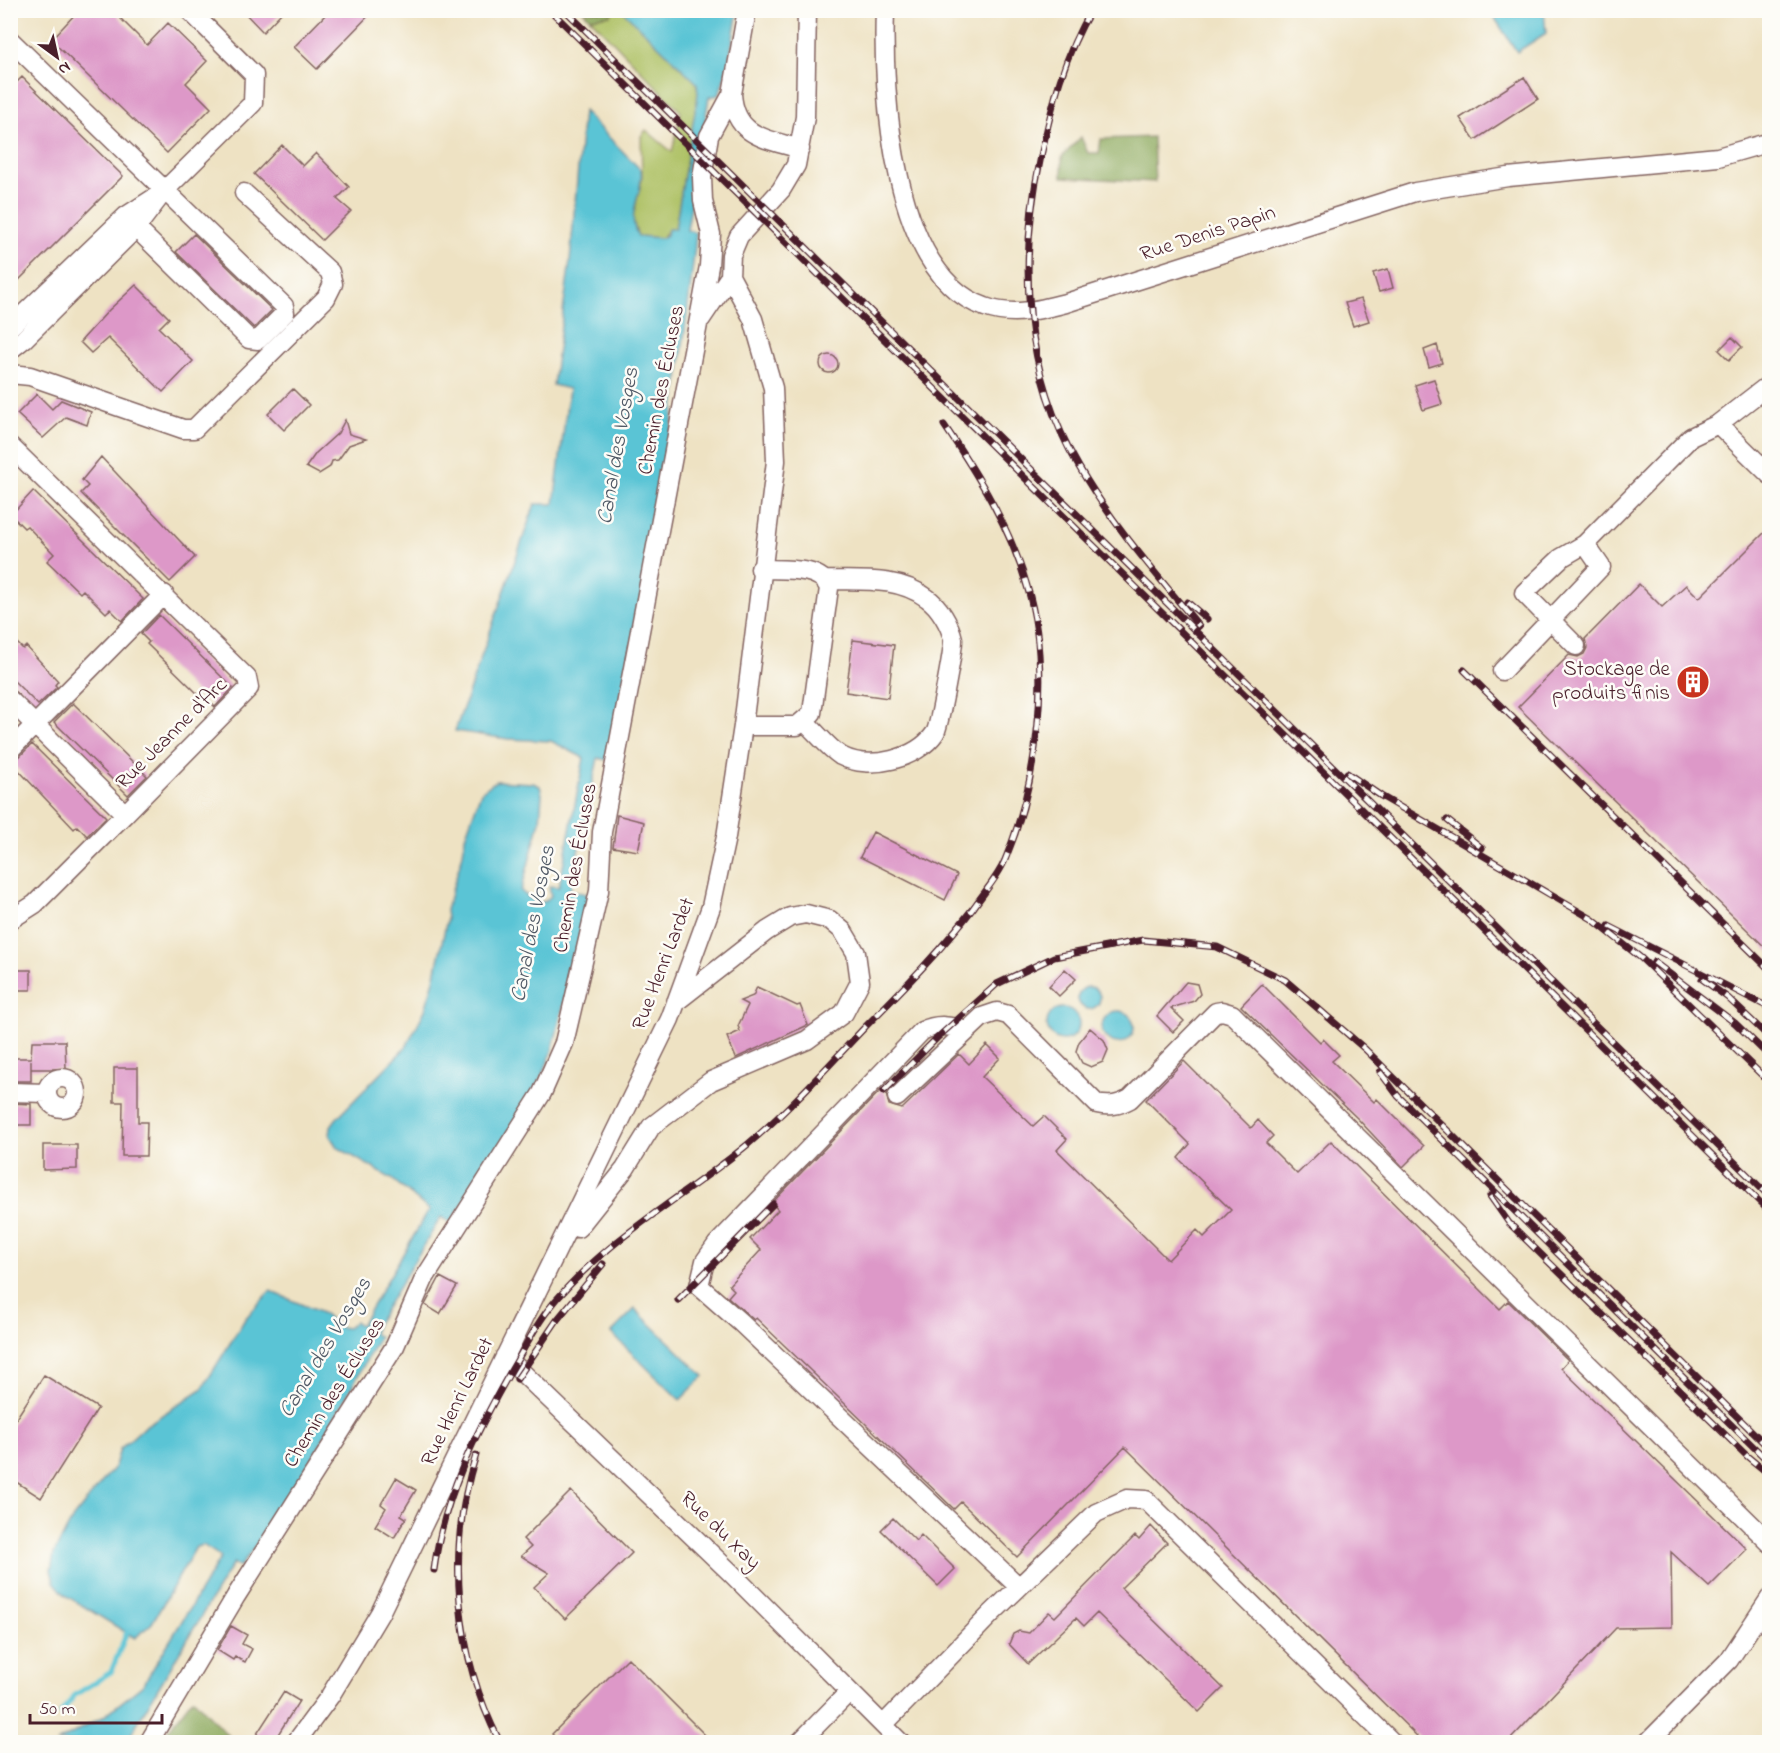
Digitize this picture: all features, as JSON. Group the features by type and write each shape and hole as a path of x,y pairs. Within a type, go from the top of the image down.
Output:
{"street":[{"path":"10,350 24,339 136,228 165,190 253,103 254,75 189,10"},
{"name":"Chemin des Écluses","path":"149,1743 236,1596 395,1346 424,1279 542,1094 564,1043 599,891 602,832 614,782 696,326 709,266 711,234 703,201 702,177 709,136 732,94 747,10"},
{"path":"696,326 730,276 731,255 739,236 782,190 793,171 800,149 805,106 807,10"},
{"name":"Rue Denis Papin","path":"885,10 883,57 889,109 902,192 910,221 929,258 954,290 985,308 1008,312 1028,311 1066,303 1415,192 1508,177 1718,158 1770,142"},
{"path":"10,40 284,306 285,313 258,340 249,339 136,228"},
{"path":"732,94 737,120 751,133 800,149"},
{"path":"10,327 126,216 165,190"},
{"path":"10,374 30,376 183,429 194,429 326,298 333,284 330,272 244,194"},
{"name":"Rue Henri Lardet","path":"296,1743 330,1696 380,1613 505,1356 558,1253 676,1003 711,907 726,837 743,726 760,569 776,461 773,388 753,319 730,276"},
{"path":"1576,646 1524,593 1561,558 1585,544 1691,437 1718,424 1770,384"},
{"path":"1718,424 1770,475"},
{"name":"Rue Jeanne d'Arc","path":"10,446 164,594 247,678 249,688 125,813 10,700"},
{"path":"1502,671 1601,567 1585,544"},
{"path":"743,726 797,726 805,722 812,713 829,588 826,580 818,574 760,569"},
{"path":"805,722 839,755 852,761 873,764 907,755 925,745 937,730 954,642 948,622 928,598 897,582 826,580"},
{"path":"10,750 164,594"},
{"path":"10,920 35,904 125,813"},
{"path":"558,1253 625,1169 651,1127 711,1081 807,1040 844,1013 860,982 856,953 843,931 830,920 806,914 790,917 767,931 676,1003"},
{"path":"897,1097 988,1013 997,1012 1008,1015 1097,1104 1107,1106 1130,1099 1215,1012 1222,1011 1232,1014 1770,1543"},
{"path":"967,1031 950,1026 933,1026 922,1031 717,1244 705,1261 699,1286 740,1322 1019,1587"},
{"path":"10,1092 47,1093"},
{"name":"Rue du Xay","path":"505,1356 730,1572 900,1743"},
{"path":"883,1725 1019,1587 1096,1513 1127,1499 1146,1500 1392,1743"},
{"path":"1648,1743 1729,1660 1770,1598"},
{"path":"800,1743 849,1692"}],"green space":[{"path":"583,11 613,11 610,15 590,18"},
{"path":"613,11 623,11 697,83 698,94 675,229 669,229 662,238 638,236 632,219 642,179 641,136 646,130 672,152 681,112 590,18 610,15"},
{"path":"1081,137 1088,153 1099,153 1101,139 1153,137 1155,182 1062,177 1062,157"},
{"path":"193,1698 234,1742 159,1742"}],"water":[{"name":"Canal des Vosges","path":"623,11 738,11 728,66 719,95 709,97 687,230 696,233 695,246 670,440 648,569 621,697 606,760 598,758 570,890 591,895 551,1055 537,1087 451,1223 441,1217 377,1323 373,1333 379,1337 297,1487 240,1567 233,1563 126,1742 57,1742 103,1717 143,1685 221,1557 203,1545 196,1547 152,1623 135,1638 65,1595 54,1582 51,1570 54,1553 73,1518 115,1466 120,1449 145,1426 202,1389 245,1319 270,1291 324,1314 339,1327 347,1328 355,1322 361,1325 429,1210 392,1179 337,1147 330,1136 331,1126 406,1047 425,1010 447,919 446,910 463,854 465,837 481,792 496,781 533,783 540,786 542,794 540,821 521,891 533,901 544,902 551,896 549,886 559,887 584,758 551,741 508,739 455,731 535,504 554,504 569,389 553,385 570,261 583,111 641,170 633,219 638,236 662,238 667,235 668,229 675,229 698,94 697,83"},
{"path":"1490,11 1544,11 1546,33 1517,52"},
{"path":"1089,987 1097,990 1100,998 1097,1006 1089,1009 1081,1006 1078,998 1081,990"},
{"path":"1063,1008 1074,1013 1079,1024 1074,1035 1063,1040 1052,1035 1047,1024 1052,1013"},
{"path":"1118,1011 1129,1016 1134,1027 1129,1038 1118,1043 1107,1038 1102,1027 1107,1016"},
{"path":"635,1309 704,1376 680,1400 611,1333"}],"building":[{"path":"79,10 112,10 147,45 168,23 207,61 186,83 211,108 167,153 51,40"},
{"path":"242,10 284,10 263,32"},
{"path":"330,10 374,10 317,69 294,47"},
{"path":"22,77 123,176 10,289 10,89"},
{"path":"1524,77 1538,99 1475,140 1460,118"},
{"path":"282,145 303,166 316,153 349,187 337,199 351,211 322,240 254,174"},
{"path":"194,234 272,310 254,328 176,252"},
{"path":"1388,269 1393,288 1379,292 1373,273"},
{"path":"136,285 169,318 159,328 193,361 163,392 108,338 91,353 80,342"},
{"path":"1361,299 1369,321 1353,326 1345,303"},
{"path":"1732,337 1742,347 1729,360 1719,350"},
{"path":"1437,345 1442,363 1429,367 1424,350"},
{"path":"829,355 835,358 838,364 835,370 829,373 823,370 820,364 823,358"},
{"path":"1434,379 1442,404 1423,410 1415,385"},
{"path":"293,389 309,405 284,430 268,414"},
{"path":"37,394 52,409 61,400 91,412 87,425 66,417 43,438 17,414"},
{"path":"345,420 349,434 366,439 349,445 338,460 332,461 330,467 319,474 306,467 316,453 338,433"},
{"path":"101,457 195,557 170,582 81,493 88,486 82,480"},
{"path":"33,491 143,599 122,621 110,609 106,613 83,590 80,593 47,561 54,554 27,526 24,528 11,515"},
{"name":"Stockage de produits finis","path":"1770,527 1770,952 1518,707 1569,655 1578,657 1584,654 1587,648 1585,639 1639,584 1662,607 1686,585 1699,598"},
{"path":"159,615 233,688 215,707 205,697 203,699 147,644 149,642 141,634"},
{"path":"10,636 23,649 26,646 58,681 55,685 57,687 38,705 10,677"},
{"path":"853,640 894,645 888,698 846,692"},
{"path":"73,703 147,776 128,795 54,722"},
{"path":"32,744 106,817 87,836 77,826 74,829 10,761 18,758"},
{"path":"617,815 644,822 638,851 613,847"},
{"path":"873,832 957,875 945,900 860,857"},
{"path":"1065,969 1076,979 1059,996 1049,986"},
{"path":"14,970 31,970 31,990 10,990 10,975 14,975"},
{"path":"1186,982 1197,984 1200,994 1194,1001 1171,1008 1184,1021 1173,1032 1157,1016"},
{"path":"1262,984 1320,1042 1323,1039 1339,1055 1332,1061 1374,1102 1377,1099 1424,1146 1403,1167 1358,1119 1241,1006"},
{"path":"757,987 797,1006 800,1005 808,1025 736,1058 727,1037 740,1031 738,1026 748,1005 740,1001 753,996"},
{"path":"1090,1028 1104,1040 1108,1050 1103,1062 1091,1067 1082,1063 1076,1051 1079,1042"},
{"path":"32,1041 65,1041 66,1069 31,1069 31,1081 10,1081 10,1058 31,1058"},
{"path":"987,1045 1000,1058 982,1077 1033,1126 1044,1116 1067,1139 1057,1150 1168,1260 1197,1230 1204,1237 1231,1210 1178,1158 1190,1144 1146,1100 1184,1061 1251,1128 1258,1120 1273,1136 1266,1143 1297,1174 1331,1141 1500,1309 1508,1301 1568,1360 1561,1368 1747,1549 1709,1587 1671,1552 1672,1627 1616,1628 1507,1743 1424,1743 1125,1447 1017,1557 961,1502 954,1509 756,1318 754,1320 728,1297 734,1290 729,1285 761,1250 750,1239 778,1210 772,1203 882,1089 889,1105 902,1109 959,1054 969,1064"},
{"path":"114,1068 138,1068 138,1122 147,1122 146,1156 122,1156 123,1102 114,1102"},
{"path":"10,1103 31,1104 31,1125 10,1125"},
{"path":"43,1145 77,1145 77,1169 43,1170"},
{"path":"440,1277 457,1286 440,1314 425,1305"},
{"path":"44,1375 98,1408 41,1498 10,1478 10,1428"},
{"path":"396,1478 416,1490 401,1515 406,1518 394,1538 375,1526 386,1508 381,1504"},
{"path":"571,1491 632,1553 565,1619 534,1587 549,1573 521,1556 531,1547 523,1539"},
{"path":"893,1518 916,1541 921,1535 955,1569 938,1586 881,1530"},
{"path":"1151,1526 1167,1543 1121,1588 1223,1688 1199,1712 1097,1613 1084,1626 1076,1618 1028,1664 1009,1644 1013,1634 1019,1631 1029,1633 1049,1612 1055,1617 1135,1536 1139,1540"},
{"path":"231,1626 247,1635 242,1644 252,1649 245,1662 235,1657 233,1660 217,1650"},
{"path":"628,1658 713,1743 561,1743 552,1734"},
{"path":"284,1692 299,1701 277,1736 272,1743 251,1743"}],"waterway":[{"path":"61,1713 75,1695 111,1672 129,1627"}],"railway":[{"path":"550,10 1770,1212"},
{"path":"565,10 1770,1197"},
{"path":"1091,10 1073,45 1060,81 1045,137 1034,196 1029,236 1028,275 1030,315 1036,355 1046,393 1060,431 1079,467 1120,529 1199,626"},
{"path":"434,1570 445,1517 463,1466 499,1393 548,1310 569,1285 617,1242 722,1165 794,1102 935,954 974,907 1005,860 1026,796 1038,724 1039,652 1035,618 1012,543 981,482 944,425"},
{"path":"1187,602 1207,619"},
{"path":"1464,670 1770,970"},
{"path":"1347,773 1381,796 1592,919 1641,958 1770,1083"},
{"path":"1447,820 1482,848"},
{"path":"1609,926 1770,1008"},
{"path":"884,1091 937,1038 997,984 1054,957 1143,940 1217,947 1285,980 1365,1049 1770,1449"},
{"path":"1654,962 1735,1023 1770,1057"},
{"path":"1702,979 1728,998 1770,1038"},
{"path":"1380,1072 1398,1096 1770,1463"},
{"path":"1490,1196 1509,1223 1748,1457 1770,1475"},
{"path":"678,1300 773,1204"},
{"path":"517,1379 557,1320 603,1264"},
{"path":"476,1455 461,1527 460,1601 473,1674 500,1742"}],"place":[{"name":"Stockage de produits finis","path":"1693,682"}]}
